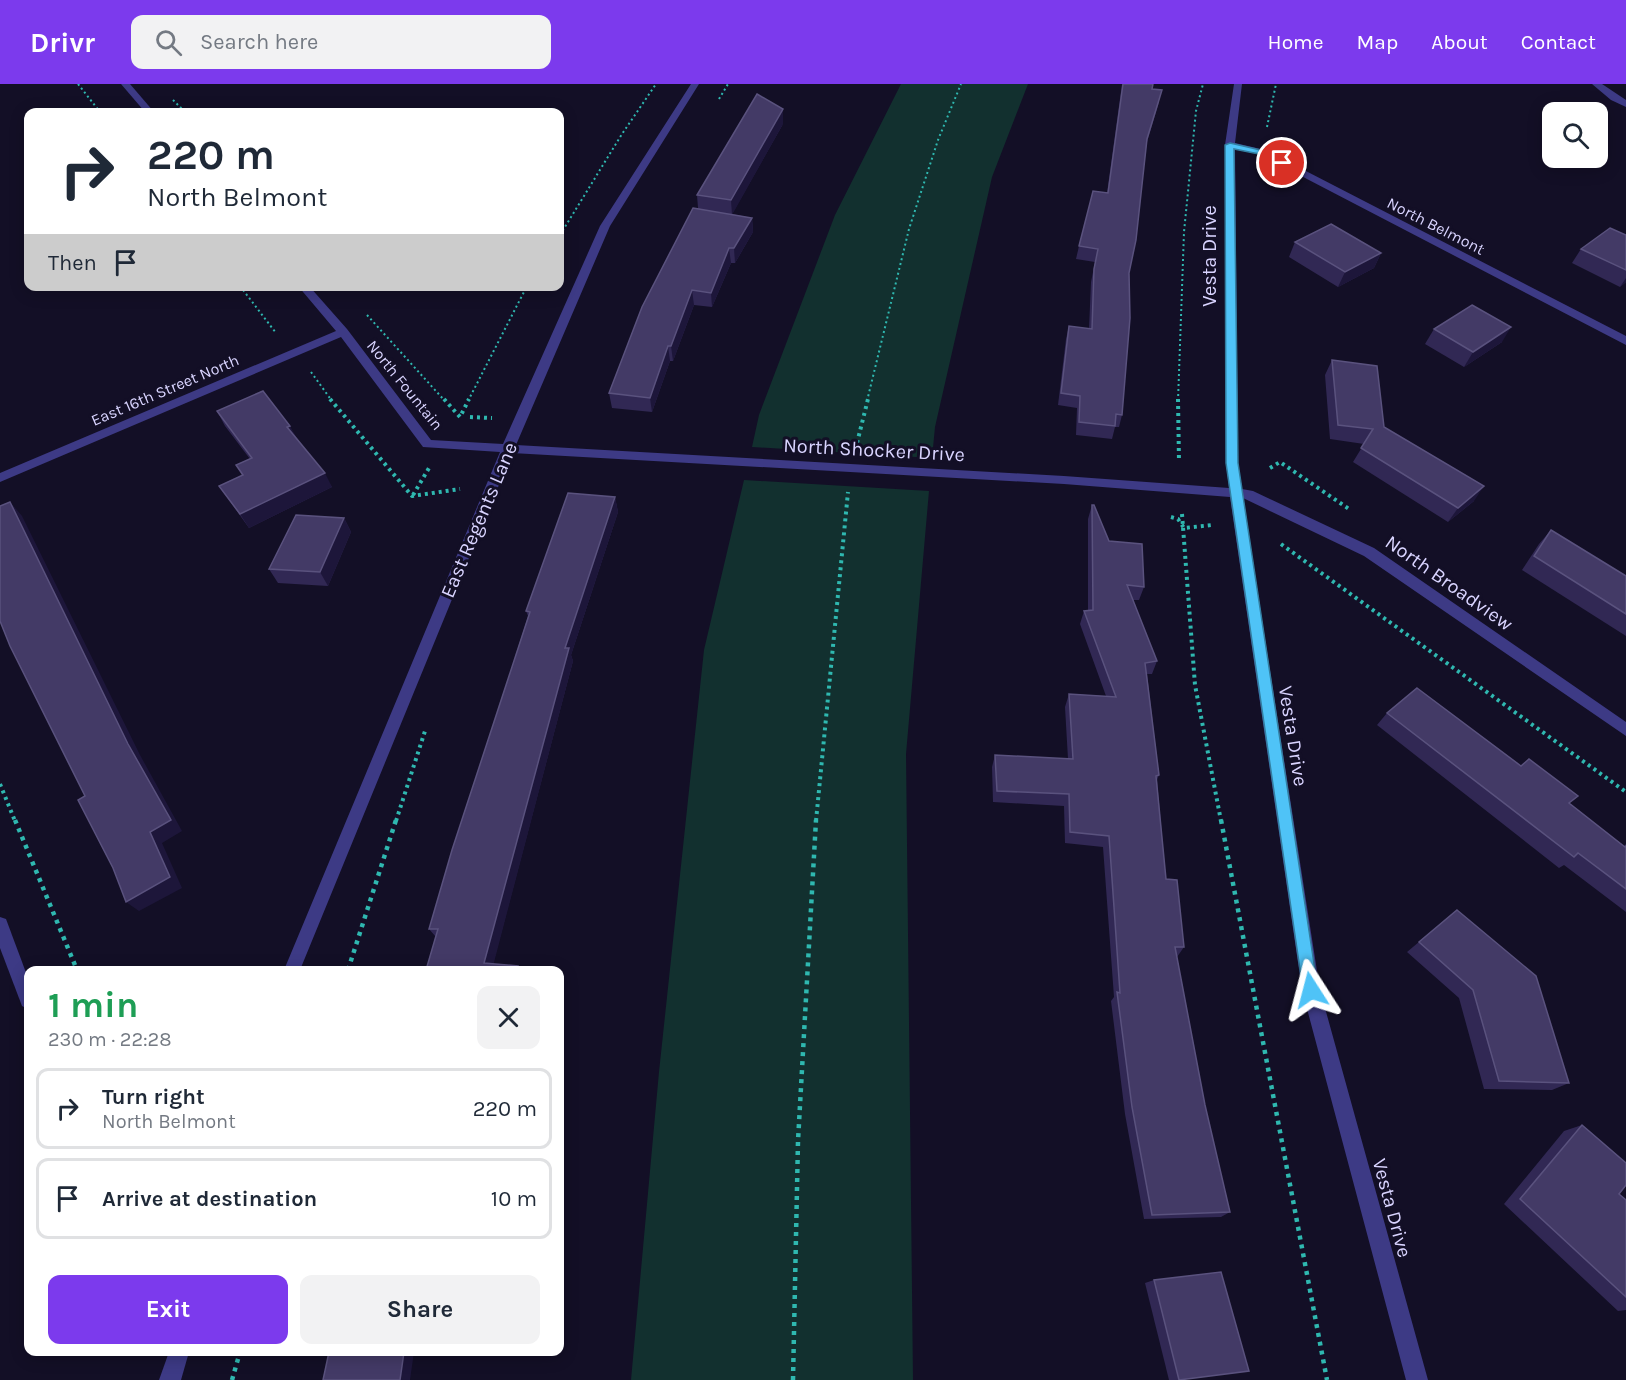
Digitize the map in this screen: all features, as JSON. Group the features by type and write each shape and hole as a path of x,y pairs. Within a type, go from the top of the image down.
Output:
{"street":[{"path":"125,84 146,108"},
{"name":"East Regents Lane","path":"294,966 520,419 605,226 695,84"},
{"name":"Vesta Drive","path":"1238,84 1230,145 1232,463 1236,493 1311,990 1417,1380"},
{"path":"1596,84 1626,104"},
{"name":"North Belmont","path":"1230,145 1262,152 1626,341"},
{"name":"North Fountain","path":"307,291 343,332 427,444 509,450"},
{"name":"East 16th Street North","path":"0,478 343,332"},
{"name":"North Shocker Drive","path":"509,450 1064,480 1236,493"},
{"name":"North Broadview","path":"1236,493 1248,494 1369,552 1626,730"},
{"path":"0,925 24,989"},
{"path":"171,1380 178,1356"}],"path":[{"path":"78,84 97,108"},
{"path":"564,229 622,134 656,84"},
{"path":"854,452 909,229 938,140 961,84"},
{"path":"1203,84 1195,105 1179,288 1179,489 1196,685 1327,1380"},
{"path":"1266,132 1276,84"},
{"path":"244,291 412,496 435,494 495,480"},
{"path":"362,309 460,417 524,291"},
{"path":"793,1380 798,1141 813,855 848,492 859,495"},
{"path":"1169,517 1178,519 1184,528"},
{"path":"1184,528 1205,525 1241,526 1269,535 1626,792"},
{"path":"349,966 427,726"},
{"path":"0,784 75,966"},
{"path":"232,1380 239,1356"}],"green space":[{"path":"901,84 1028,84 992,177 935,427 932,458 752,447 759,415 835,215"},
{"path":"744,480 929,491 906,754 913,1380 631,1380 659,1072 704,650"}],"building":[{"path":"1123,84 1153,84 1152,89 1162,90 1147,139 1136,240 1129,273 1130,318 1122,415 1116,414 1115,426 1079,422 1080,396 1061,393 1069,326 1092,329 1094,269 1098,249 1079,246 1093,191 1108,193"},
{"path":"757,94 783,109 731,200 697,195"},
{"path":"693,208 752,218 734,248 729,248 711,293 692,290 671,346 668,346 650,398 609,393 642,307"},
{"path":"1331,224 1381,253 1345,272 1295,242"},
{"path":"1610,228 1626,235 1626,270 1581,249"},
{"path":"1472,305 1511,327 1473,352 1434,329"},
{"path":"1332,360 1377,366 1384,427 1484,486 1458,508 1361,448 1373,429 1338,425"},
{"path":"263,391 290,426 287,427 325,473 240,514 219,486 243,475 236,465 252,458 217,411"},
{"path":"568,493 615,497 565,648 569,648 484,963 518,966 427,966 438,929 429,929 452,850 530,612 526,611"},
{"path":"10,502 128,744 171,820 150,832 170,877 126,902 113,868 78,800 85,796 10,646 0,621 0,506"},
{"path":"1092,505 1094,505 1109,541 1142,544 1144,587 1127,585 1157,661 1145,663 1159,775 1156,776 1166,879 1177,880 1184,947 1175,947 1205,1105 1230,1212 1152,1215 1132,1107 1117,992 1120,993 1109,836 1070,832 1069,794 997,791 995,755 1073,759 1069,694 1116,697 1084,611 1093,610"},
{"path":"296,515 344,518 320,572 269,569"},
{"path":"1551,530 1626,576 1626,614 1534,556"},
{"path":"1417,688 1521,766 1529,759 1578,796 1569,803 1626,846 1626,889 1578,853 1574,857 1387,713"},
{"path":"1457,910 1536,976 1569,1083 1499,1081 1473,990 1419,942"},
{"path":"1582,1125 1626,1163 1626,1185 1619,1194 1626,1200 1626,1297 1520,1199"},
{"path":"1221,1272 1249,1371 1179,1380 1154,1280"},
{"path":"328,1356 403,1356 400,1380 323,1380"}],"route":[{"path":"1282,163 1262,152 1230,145 1232,463 1311,990"}]}
